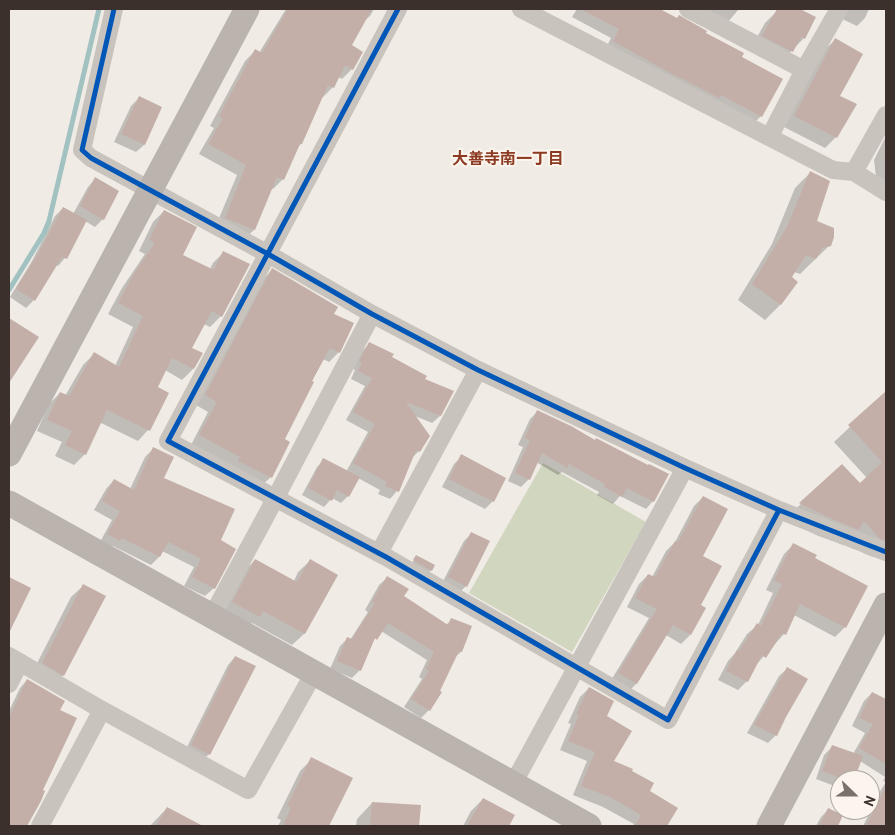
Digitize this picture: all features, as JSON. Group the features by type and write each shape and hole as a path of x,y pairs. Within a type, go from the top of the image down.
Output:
{"street":[{"path":"114,9 82,150 91,158 268,254 372,314 478,370 685,468 779,510 886,552"},
{"path":"9,454 247,9"},
{"path":"398,9 168,441 380,554 668,720 779,510"},
{"path":"521,9 833,170 854,172 886,192"},
{"path":"688,9 804,70"},
{"path":"770,136 804,70 839,9"},
{"path":"854,172 886,115"},
{"path":"212,616 372,314"},
{"path":"380,554 478,370"},
{"path":"513,784 685,468"},
{"path":"9,503 589,826"},
{"path":"769,826 886,606"},
{"path":"9,684 14,659 102,710 248,790 314,673"},
{"path":"40,826 102,710"}],"green space":[{"path":"543,463 646,522 572,652 469,593"}],"building":[{"path":"288,9 372,9 352,45 363,52 353,70 345,65 334,88 328,85 284,180 277,177 255,230 225,218 246,165 208,144 223,118 219,116 255,49 262,53"},
{"path":"580,9 660,9 677,18 679,15 707,31 706,33 744,53 742,57 783,79 762,117 721,95 719,98 679,78 613,41 619,29"},
{"path":"777,9 800,9 816,17 805,39 801,37 793,52 762,36"},
{"path":"835,38 863,54 840,96 857,104 837,138 794,116"},
{"path":"139,96 162,107 145,145 121,134"},
{"path":"810,171 830,181 817,221 834,228 834,237 831,246 822,248 816,259 806,255 792,277 798,282 781,305 752,284 787,227"},
{"path":"95,177 119,191 104,220 80,206"},
{"path":"63,207 87,220 67,259 62,257 35,301 16,289 39,252"},
{"path":"164,210 197,227 183,255 214,270 223,251 250,264 222,317 212,311 192,348 203,353 194,369 172,358 158,387 169,393 150,431 107,410 86,455 65,445 72,431 47,420 60,392 69,396 94,352 119,367 143,316 118,303 133,275 155,243 149,240"},
{"path":"272,268 338,307 334,314 354,323 340,353 330,348 312,381 314,382 285,439 290,442 272,478 238,461 240,457 199,435 217,402 205,395"},
{"path":"9,318 39,337 9,383"},
{"path":"369,342 394,354 392,357 427,376 425,379 454,391 441,416 406,402 430,436 420,452 416,450 399,492 385,486 387,482 353,463 375,424 353,412 372,378 358,371 362,362 359,361"},
{"path":"886,391 886,541 879,538 864,521 859,530 799,503 842,464 860,483 882,462 848,425"},
{"path":"537,410 595,440 596,438 669,474 654,502 627,488 622,497 604,487 605,484 569,464 567,468 542,453 530,480 515,473 530,440 525,438"},
{"path":"153,447 174,457 164,478 235,509 221,540 236,549 215,589 192,577 201,559 168,542 160,557 122,538 120,541 107,534 120,511 102,501 114,479 134,490"},
{"path":"461,454 506,478 494,502 449,479"},
{"path":"323,458 360,477 349,497 337,490 332,501 308,488"},
{"path":"703,496 728,509 703,556 722,566 701,605 706,608 691,635 673,625 637,684 618,673 657,609 635,598 648,574 655,577 675,541 678,542"},
{"path":"471,532 490,541 467,587 448,577"},
{"path":"793,543 817,555 815,558 868,586 846,628 800,604 786,635 782,633 766,658 762,655 748,682 726,671 737,650 739,651 757,623 761,626 782,584 774,580"},
{"path":"416,555 435,565 432,571 413,560"},
{"path":"255,559 297,582 310,559 338,575 305,634 263,611 260,617 232,602"},
{"path":"387,576 409,589 404,596 448,625 451,618 472,626 462,652 459,651 440,691 442,692 430,711 411,699 429,671 426,669 434,652 388,623 377,640 375,638 361,671 337,661 347,637 352,639 375,603 372,602"},
{"path":"9,577 31,588 9,633"},
{"path":"83,584 106,596 64,676 42,663"},
{"path":"235,656 256,666 210,755 191,745"},
{"path":"787,667 808,679 777,736 754,725"},
{"path":"27,679 65,701 60,710 77,718 43,790 45,791 41,801 27,826 9,826 9,718"},
{"path":"589,687 614,701 607,716 632,731 614,761 633,769 632,771 654,783 650,791 678,808 667,826 635,826 641,815 612,798 581,786 595,752 568,741 579,715 576,714"},
{"path":"872,692 886,699 886,764 859,748 873,724 859,718"},
{"path":"832,745 863,756 858,770 830,770 830,774 822,771"},
{"path":"311,757 353,778 329,826 283,826 291,808 287,806"},
{"path":"886,786 886,826 866,826 869,820 880,820 880,798"},
{"path":"483,798 515,815 509,826 467,826"},
{"path":"372,802 421,805 419,826 370,826"},
{"path":"167,807 203,826 156,826"},
{"path":"828,808 830,809 830,820 841,820 838,826 819,826"}],"waterway":[{"path":"9,290 44,233 49,221 99,9"}],"cycle path":[{"path":"114,9 82,150 91,158 268,254 372,314 478,370 685,468 779,510 886,552"},
{"path":"398,9 168,441 386,557 668,720 779,510"}],"district":[{"name":"大善寺南一丁目","path":"508,161"}]}
